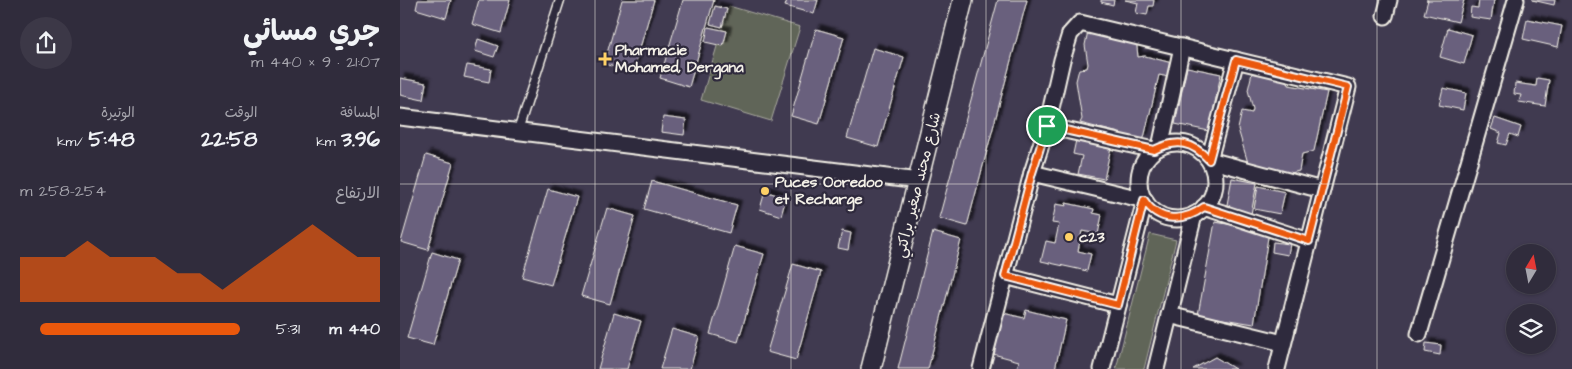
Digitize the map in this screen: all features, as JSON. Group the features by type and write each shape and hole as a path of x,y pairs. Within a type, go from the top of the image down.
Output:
{"street":[{"name":"شارع محند صغير براكتي","path":"871,369 964,0"},
{"path":"1385,16 1389,0"},
{"path":"1418,334 1516,0"},
{"path":"981,369 1032,173 1047,126 1062,60 1070,34 1080,23 1348,87 1277,369"},
{"path":"1157,149 1182,47"},
{"path":"1209,160 1236,60"},
{"path":"400,117 919,181"},
{"path":"1047,126 1157,149"},
{"path":"1156,369 1169,315 1199,211 1211,197 1215,184 1214,172 1209,160 1200,151 1190,145 1177,143 1157,149 1146,159 1140,170 1139,182 1144,200 1157,213 1169,218 1182,218 1199,211 1309,241"},
{"path":"1209,160 1322,190"},
{"path":"1032,173 1144,200"},
{"path":"1102,369 1144,200"},
{"path":"1005,276 1118,305"},
{"path":"1169,315 1283,343"}],"lane":[{"path":"518,131 560,0"}],"green space":[{"path":"729,6 800,27 771,121 701,100"},
{"path":"1150,234 1176,240 1144,369 1116,369"}],"building":[{"path":"418,0 451,0 446,18 416,9"},
{"path":"479,0 510,0 501,33 472,24"},
{"path":"622,0 654,0 633,72 604,64"},
{"path":"683,0 714,0 689,87 660,78"},
{"path":"787,0 818,0 814,14 785,6"},
{"path":"998,0 1027,0 967,226 939,218"},
{"path":"1101,0 1114,0 1113,5 1101,2"},
{"path":"1125,0 1154,0 1153,6 1149,6 1147,15 1136,13 1138,3"},
{"path":"1428,0 1464,0 1458,22 1424,14"},
{"path":"1479,0 1494,0 1491,20 1470,17 1471,7 1478,8"},
{"path":"1532,0 1555,0 1554,5"},
{"path":"715,6 727,9 722,27 710,24"},
{"path":"1527,19 1562,26 1558,47 1523,39"},
{"path":"708,27 727,31 723,46 705,42"},
{"path":"1448,28 1472,35 1464,64 1440,57"},
{"path":"816,29 844,37 819,124 791,116"},
{"path":"1088,31 1136,38 1138,57 1145,56 1172,63 1169,77 1159,75 1144,138 1137,141 1120,141 1119,133 1080,123 1082,119 1076,81 1079,69 1087,68 1088,64 1085,45"},
{"path":"478,39 498,46 494,57 475,51"},
{"path":"873,48 904,57 878,147 847,138"},
{"path":"467,65 491,69 489,82 464,77"},
{"path":"1187,67 1221,74 1209,131 1175,124"},
{"path":"1266,72 1287,76 1289,85 1327,92 1314,151 1302,154 1299,171 1283,175 1248,163 1238,129 1242,111 1252,113 1253,109 1248,90 1252,73"},
{"path":"400,78 426,83 423,100 400,95"},
{"path":"1537,78 1549,80 1545,106 1519,102 1521,95 1514,94 1515,83 1536,86"},
{"path":"1443,88 1466,93 1463,110 1439,105"},
{"path":"663,117 686,120 684,135 661,132"},
{"path":"1495,118 1521,127 1518,137 1510,134 1506,145 1498,143 1501,133 1491,129"},
{"path":"1076,140 1111,147 1104,179 1078,174 1082,156 1073,154"},
{"path":"426,155 453,163 428,250 401,242"},
{"path":"1232,178 1257,183 1251,214 1226,210"},
{"path":"652,181 737,205 729,233 644,209"},
{"path":"1258,186 1285,192 1280,214 1254,209"},
{"path":"548,189 577,197 551,285 522,277"},
{"path":"765,191 786,198 781,216 760,209"},
{"name":"c23","path":"1066,203 1094,209 1093,213 1102,215 1098,234 1082,231 1078,251 1091,254 1087,271 1041,261 1046,241 1055,243 1059,224 1052,223 1056,204 1067,206"},
{"path":"607,208 635,216 610,304 581,296"},
{"path":"1215,222 1269,231 1254,324 1198,315"},
{"path":"842,231 851,233 848,250 838,248"},
{"path":"933,232 961,240 928,369 898,369"},
{"path":"1273,242 1290,244 1288,255 1272,252"},
{"path":"735,246 764,254 738,342 710,334"},
{"path":"432,252 458,260 433,345 407,338"},
{"path":"793,264 821,272 796,360 767,352"},
{"path":"1026,310 1066,320 1055,369 1017,369 1019,361 993,354 1003,313 1024,318"},
{"path":"614,313 641,321 627,369 598,369"},
{"path":"672,329 699,337 690,369 660,369"},
{"path":"1426,343 1441,345 1440,355 1425,352"},
{"path":"1215,357 1235,369 1193,369"}],"place":[{"name":"Pharmacie Mohamed, Dergana","path":"605,59"},
{"name":"Puces Ooredoo et Recharge","path":"765,191"},
{"name":"c23","path":"1069,237"}],"route":[{"path":"1236,60 1348,87 1309,241 1204,207 1194,215 1182,218 1169,218 1157,213 1144,200 1118,305 1005,276 1032,173 1047,126 1154,150 1165,145 1177,143 1190,145 1209,160 1236,60"}]}
